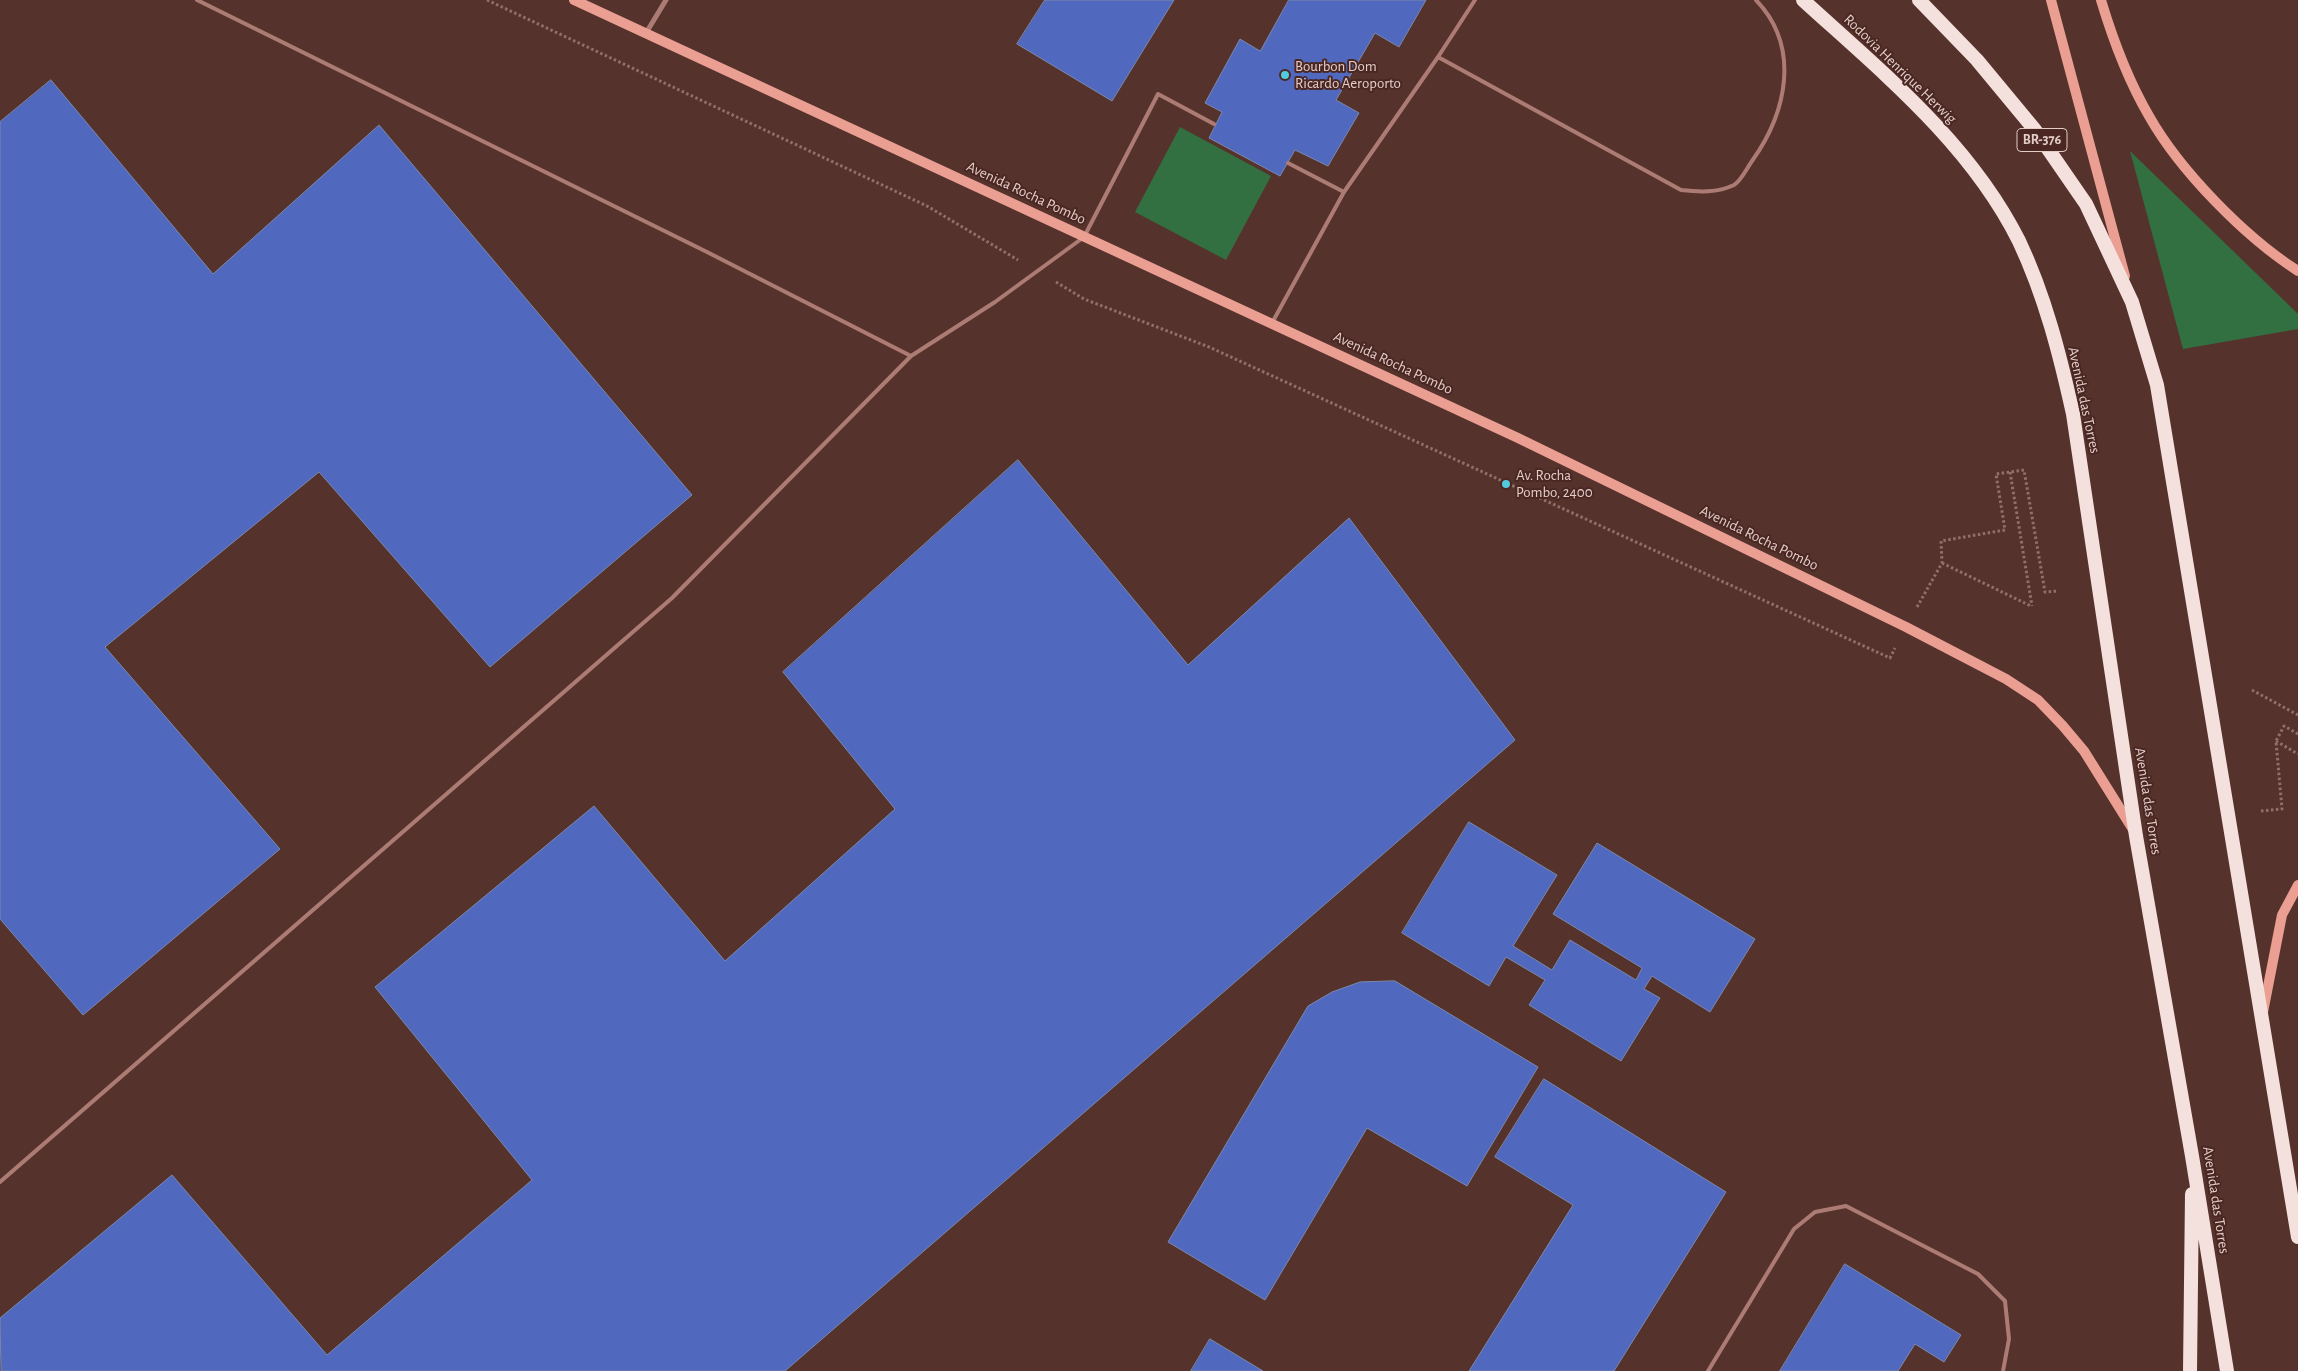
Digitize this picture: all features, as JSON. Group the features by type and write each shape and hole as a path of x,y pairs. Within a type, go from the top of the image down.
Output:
{"highway":[{"name":"Rodovia Henrique Herwig","path":"1803,0 1913,100 1954,144 1990,192 2018,241"},
{"name":"BR-376","path":"1920,0 1977,60 2034,130 2086,204 2132,302"},
{"name":"Avenida das Torres","path":"2018,241 2041,294 2059,352 2073,414 2136,836 2192,1156 2227,1371"},
{"path":"2132,302 2157,385 2237,874 2263,1015 2298,1237"},
{"path":"2190,1371 2192,1156"}],"main road":[{"name":"Avenida Rocha Pombo","path":"574,0 1527,442 1898,623 2006,678 2038,700 2084,751 2136,836"},
{"path":"2051,0 2132,302"},
{"path":"2101,0 2119,52 2149,116 2189,172 2235,220 2298,271"},
{"path":"2263,1015 2282,915 2298,885"}],"street":[{"path":"646,33 666,0"}],"lane":[{"path":"197,0 698,247 911,356"},
{"path":"1272,324 1344,192 1438,57 1475,0"},
{"path":"1438,57 1681,190 1705,193 1735,185 1767,140 1784,94 1784,47 1767,11 1756,0"},
{"path":"0,1182 672,598 911,356 995,302 1084,237 1158,94 1214,124"},
{"path":"1288,163 1344,192"},
{"path":"1708,1371 1794,1229 1815,1212 1846,1206 1978,1274 2004,1301 2009,1339 2003,1371"}],"path":[{"path":"487,0 927,206 990,244"},
{"path":"1084,299 1209,347 1890,658"},
{"path":"1929,586 1942,562 1941,541 2005,530 1996,474 2024,470 2045,592 2058,590"},
{"path":"1942,562 2032,606 2010,472"},
{"path":"2252,690 2298,715"},
{"path":"2261,811 2282,809 2276,741 2284,726 2298,734"},
{"path":"2276,741 2298,754"}],"green space":[{"path":"1180,127 1271,176 1226,260 1135,212"},
{"path":"2130,151 2298,314 2298,329 2183,349"}],"building":[{"path":"1045,0 1174,0 1112,101 1017,44"},
{"name":"Bourbon Dom Ricardo Aeroporto","path":"1289,0 1426,0 1399,47 1375,33 1336,100 1359,113 1328,166 1295,150 1280,176 1209,138 1222,112 1205,103 1240,39 1260,51"},
{"path":"51,80 213,274 379,125 692,495 490,667 319,472 105,647 280,849 83,1015 0,919 0,122"},
{"path":"1018,460 1188,665 1349,518 1515,740 785,1371 1,1371 0,1318 172,1175 327,1355 532,1180 375,987 594,806 725,961 895,809 783,672"},
{"path":"1469,822 1557,875 1513,946 1552,970 1570,940 1636,980 1642,968 1553,914 1597,843 1755,939 1710,1012 1652,976 1644,989 1660,998 1621,1061 1529,1005 1545,980 1506,957 1489,986 1402,933"},
{"path":"1395,981 1538,1067 1467,1186 1367,1128 1265,1300 1168,1242 1308,1006 1332,992 1360,982"},
{"path":"1544,1079 1726,1192 1614,1371 1469,1371 1573,1205 1495,1157"},
{"path":"1845,1264 1961,1335 1944,1362 1915,1344 1898,1371 1780,1371"},
{"path":"1210,1339 1263,1371 1191,1371"}],"place":[{"name":"Bourbon Dom Ricardo Aeroporto","path":"1285,75"},
{"name":"Av. Rocha Pombo, 2400","path":"1506,484"}]}
